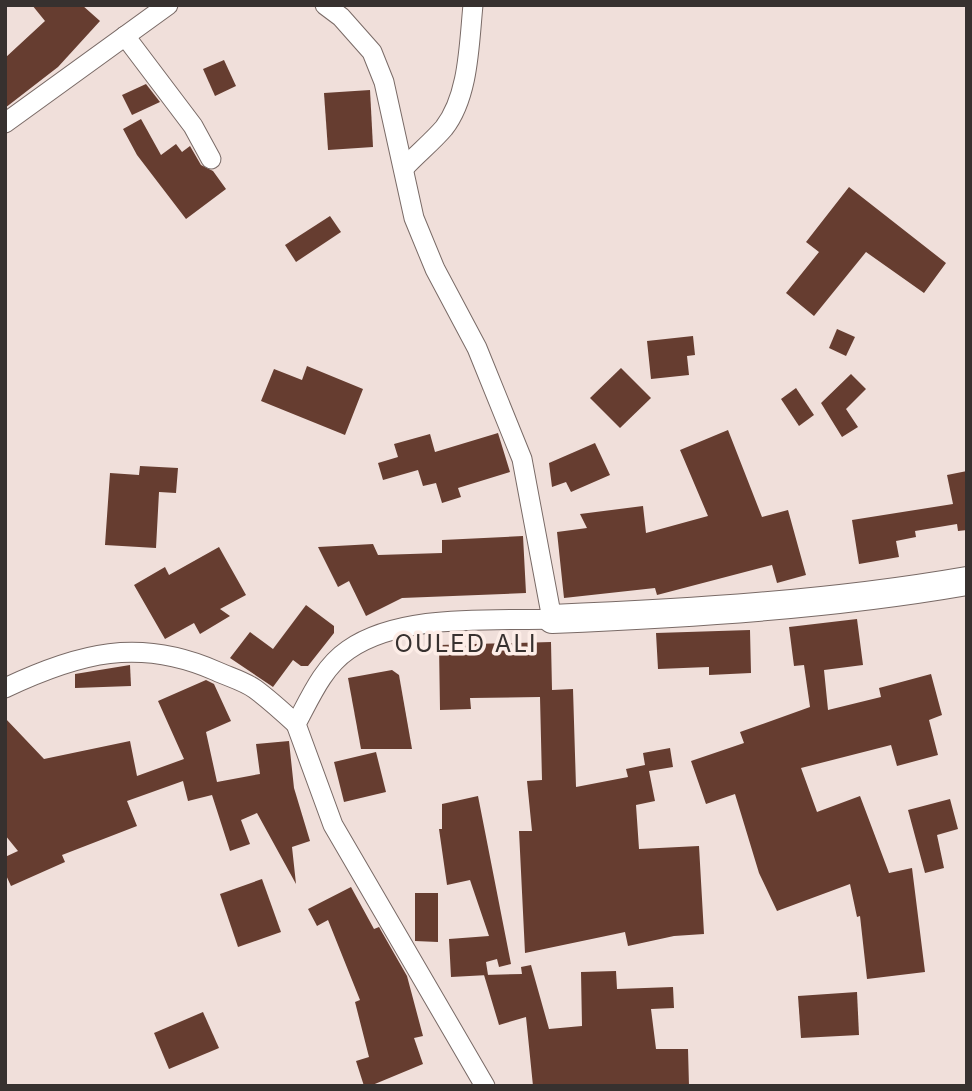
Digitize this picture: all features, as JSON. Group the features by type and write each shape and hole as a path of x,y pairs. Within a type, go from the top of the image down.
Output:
{"street":[{"path":"5,123 168,5"},
{"path":"325,5 341,17 372,52 384,82 405,167 414,218 435,269 477,348 522,459 552,619"},
{"path":"405,167 445,126 458,98 468,58 473,5"},
{"path":"125,36 193,126 211,159"},
{"path":"296,724 323,675 347,650 382,632 425,624 704,612 867,597 967,581"},
{"path":"5,688 38,672 109,651 155,653 197,663 253,688 296,724 332,825 485,1086"}],"building":[{"path":"32,5 82,5 100,21 58,67 5,108 5,58 45,21"},
{"path":"224,60 236,86 215,96 203,69"},
{"path":"146,84 160,102 132,115 122,95"},
{"path":"370,90 373,147 328,150 324,93"},
{"path":"141,119 161,155 176,144 182,152 190,146 201,165 213,171 226,189 186,219 137,155 123,129"},
{"path":"849,187 946,263 924,293 866,252 814,316 786,293 819,252 806,242"},
{"path":"330,216 341,232 296,262 285,245"},
{"path":"837,329 855,337 846,356 829,348"},
{"path":"693,336 695,355 687,356 689,375 651,379 647,341"},
{"path":"307,366 363,389 345,435 261,401 274,369 302,380"},
{"path":"621,368 651,398 620,428 590,398"},
{"path":"851,374 866,389 846,409 858,427 842,437 821,403"},
{"path":"796,388 814,415 799,426 781,399"},
{"path":"728,430 762,517 788,510 806,575 777,583 772,565 657,595 655,588 564,598 557,532 587,528 580,514 643,506 646,533 708,516 680,450"},
{"path":"498,433 510,472 458,488 461,497 442,503 436,483 423,486 418,470 383,480 378,463 398,457 394,444 430,434 435,452"},
{"path":"595,443 610,475 571,492 566,482 552,487 549,463"},
{"path":"140,466 178,468 176,493 159,492 156,548 105,545 110,473 139,475"},
{"path":"967,471 967,530 958,531 957,524 915,531 916,537 896,541 899,557 859,564 852,520 953,504 947,475"},
{"path":"523,536 526,593 402,598 366,616 349,581 338,587 318,547 373,544 378,555 442,553 442,540"},
{"path":"219,547 246,595 220,609 230,616 200,634 194,623 165,639 134,585 165,567 169,575"},
{"path":"306,605 334,626 334,633 308,666 301,666 293,660 273,687 230,658 250,632 273,649"},
{"path":"857,619 863,665 824,670 828,710 881,697 879,688 931,674 942,715 929,720 938,755 897,766 891,745 801,768 817,812 860,796 889,873 912,868 925,972 867,979 860,916 857,917 850,884 777,911 759,873 735,794 706,804 691,761 744,743 740,732 810,707 804,665 794,666 789,627"},
{"path":"750,630 751,673 709,675 709,667 658,669 656,633"},
{"path":"551,642 552,690 573,689 576,787 628,777 626,769 645,765 643,753 670,748 673,767 649,771 655,801 636,805 639,849 699,846 704,934 674,936 628,946 625,932 525,953 519,831 532,831 527,781 542,780 540,697 470,698 471,709 440,710 439,645"},
{"path":"130,665 131,686 75,688 75,674"},
{"path":"392,670 399,675 412,749 361,749 348,678"},
{"path":"206,680 214,684 231,721 206,732 217,782 260,774 256,744 289,741 294,788 310,841 292,847 296,884 257,813 241,820 250,844 230,851 212,795 188,801 183,781 127,801 137,826 62,855 65,862 11,886 5,873 5,857 18,851 5,835 5,718 44,759 130,741 137,776 184,759 158,701"},
{"path":"376,752 386,792 344,802 334,762"},
{"path":"478,796 511,964 499,967 497,959 486,962 488,975 451,977 449,939 489,936 470,880 447,885 439,829 442,829 442,804"},
{"path":"950,799 958,829 937,835 944,868 925,873 908,810"},
{"path":"262,879 281,932 238,947 220,894"},
{"path":"351,887 374,929 379,927 407,976 423,1036 414,1038 423,1064 370,1086 364,1086 356,1061 369,1057 355,1002 360,1000 328,920 317,926 308,909"},
{"path":"415,893 438,893 438,942 415,941"},
{"path":"531,965 549,1029 582,1026 581,972 616,971 617,989 673,987 674,1008 651,1009 656,1049 688,1049 689,1086 533,1086 526,1017 499,1025 484,975 522,974 521,967"},
{"path":"857,992 859,1035 801,1038 798,996"},
{"path":"203,1012 219,1048 169,1069 154,1033"}],"district":[{"name":"OULED ALI","path":"466,644"}]}
